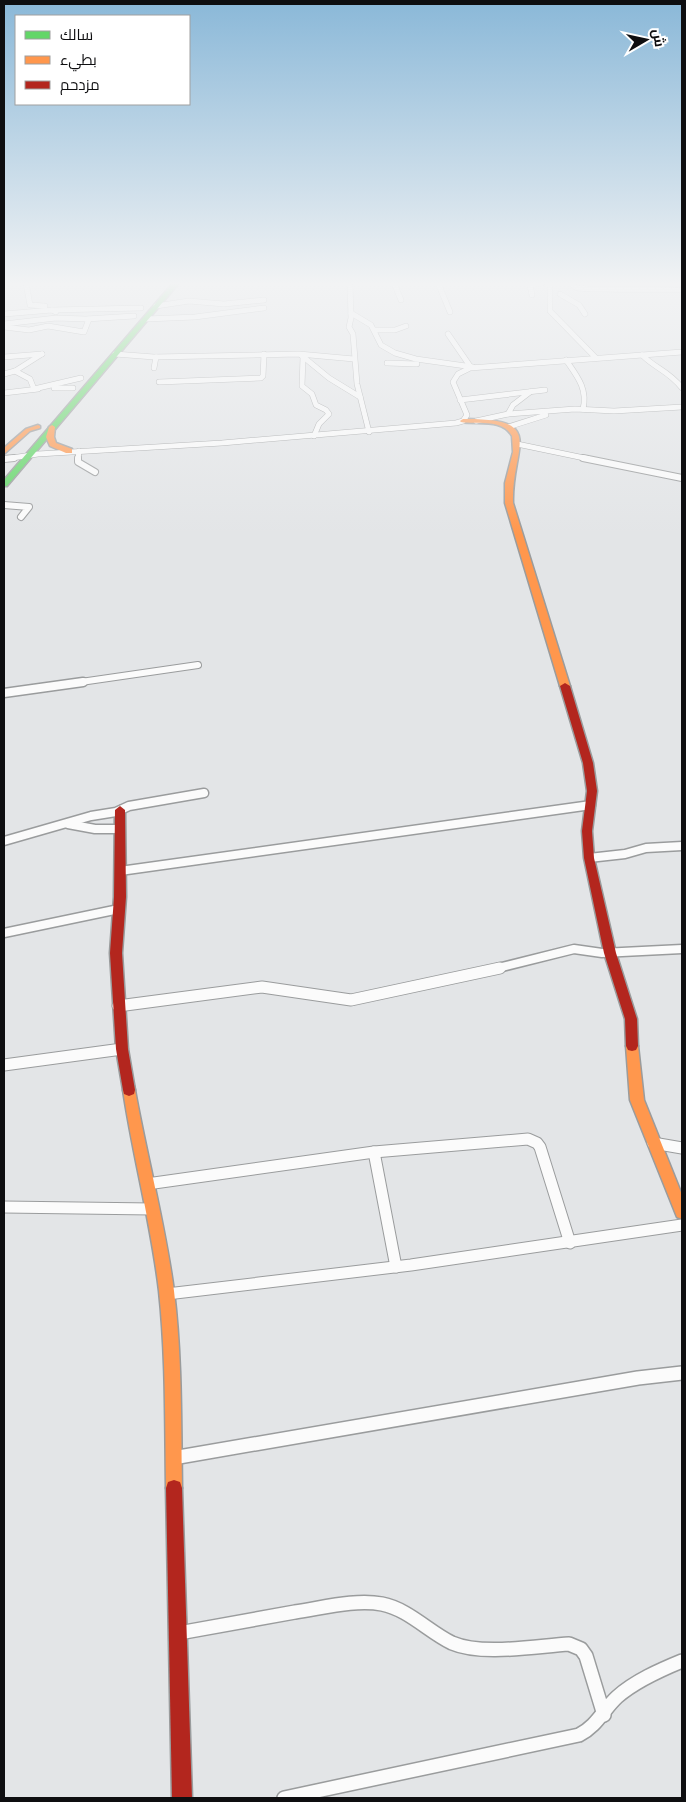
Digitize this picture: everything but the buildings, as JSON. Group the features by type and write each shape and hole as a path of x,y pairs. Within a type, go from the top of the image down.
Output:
{"main road":[{"path":"4,468 9,458 91,367"},
{"path":"9,458 29,453 104,367"},
{"path":"463,421 494,422 508,427 517,436 517,444 508,479 509,503 588,763 592,791 587,831 588,858 610,953 631,1019 635,1090 653,1143 682,1212"},
{"path":"52,428 49,436 50,442 55,447 74,451"},
{"path":"9,458 35,458 48,453"},
{"path":"4,484 9,458"},
{"path":"120,810 119,909 116,953 122,1049 137,1140 152,1209 167,1294 179,1633 182,1798"}],"street":[{"path":"4,374 21,367"},
{"path":"159,382 261,378 263,376 263,367"},
{"path":"301,367 302,386 312,394 316,405 328,414 319,424 314,436"},
{"path":"315,367 360,397"},
{"path":"355,367 360,397 369,432"},
{"path":"444,367 458,374"},
{"path":"29,453 314,436 451,424 463,421 467,415 453,385 453,379 469,367"},
{"path":"570,367 584,389 585,402 582,409"},
{"path":"656,367 673,376 682,388"},
{"path":"15,371 30,379 34,389"},
{"path":"4,393 34,389 81,378"},
{"path":"34,389 73,388"},
{"path":"460,400 490,398 507,394 545,390"},
{"path":"508,414 513,405 530,392"},
{"path":"476,420 508,414 561,410 582,409 614,412 682,407"},
{"path":"508,427 561,410"},
{"path":"517,444 682,478"},
{"path":"29,453 74,451"},
{"path":"74,451 78,462 95,472"},
{"path":"4,505 29,507 21,517"},
{"path":"4,693 198,665"},
{"path":"4,841 129,806 204,793"},
{"path":"120,871 591,805"},
{"path":"67,824 95,829 120,830"},
{"path":"588,858 626,854 646,848 682,846"},
{"path":"4,933 119,909"},
{"path":"118,1006 262,987 351,1000 509,966 565,950 610,953 682,949"},
{"path":"4,1065 122,1049"},
{"path":"147,1184 374,1152 497,1140 528,1139 537,1143 543,1153 570,1243"},
{"path":"653,1143 682,1148"},
{"path":"374,1152 396,1267"},
{"path":"4,1207 152,1209"},
{"path":"167,1294 396,1267 570,1243 682,1225"},
{"path":"173,1458 638,1378 682,1373"},
{"path":"179,1633 326,1607 364,1603 383,1604 399,1610 450,1642 470,1650 559,1644 575,1646 581,1649 586,1656 604,1715"},
{"path":"284,1798 579,1735 594,1728 611,1703 622,1694 682,1661"}],"traffic: fast":[{"path":"4,484 104,367"}],"traffic: slow":[{"path":"463,421 501,423 512,430 516,436 516,452 509,483 509,503 565,686"},
{"path":"4,452 28,430 38,427"},
{"path":"52,427 50,437 53,444 69,451"},
{"path":"632,1046 637,1100 682,1212"},
{"path":"129,1090 167,1293 172,1376 174,1488"}],"traffic: jam":[{"path":"565,686 588,763 592,791 587,831 589,858 610,953 631,1019 632,1046"},
{"path":"120,810 120,897 116,953 122,1049 129,1090"},
{"path":"174,1488 182,1798"}]}
